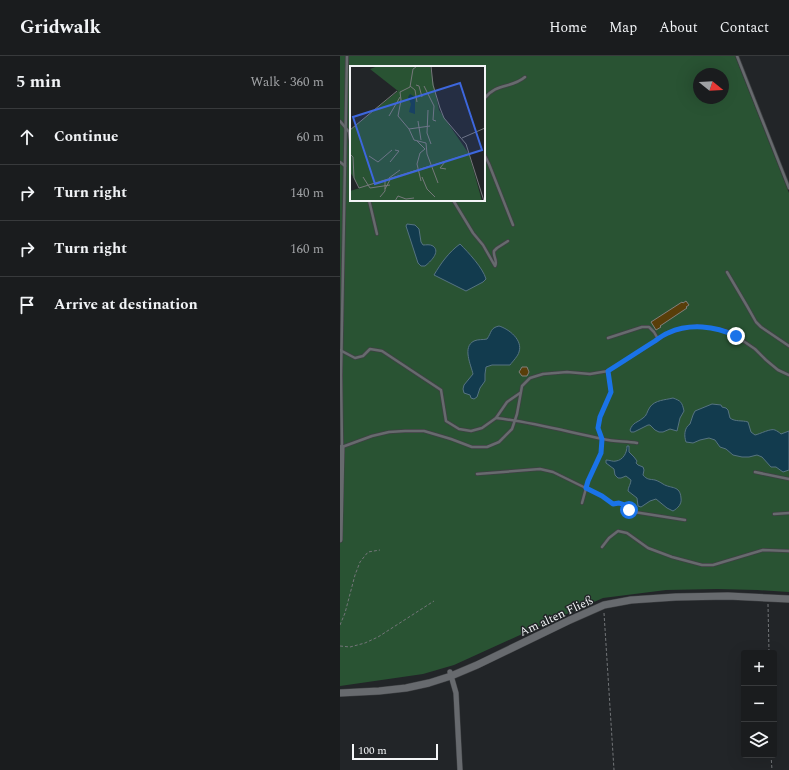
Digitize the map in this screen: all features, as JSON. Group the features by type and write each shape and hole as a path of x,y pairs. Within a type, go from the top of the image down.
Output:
{"main road":[{"name":"Am alten Fließ","path":"340,694 406,688 429,683 477,665 604,605 632,600 676,597 728,596 789,599"}],"street":[{"path":"340,540 341,447"},
{"path":"451,674 456,693 460,770"}],"lane":[{"path":"347,56 341,350 341,447 372,436 389,432 405,431 424,431 451,439 472,448 487,447 499,442 512,429 522,386 530,378 543,374 567,372 590,374 608,371 668,333 698,326 727,331 755,349 778,370 789,375"},
{"path":"737,56 789,188"},
{"path":"485,98 496,88 519,82 525,77"},
{"path":"340,121 349,132 350,139"},
{"path":"485,156 513,225"},
{"path":"340,162 345,167"},
{"path":"369,201 377,234"},
{"path":"454,201 495,266 496,260 494,252 497,248 508,241"},
{"path":"727,272 756,322 789,346"},
{"path":"608,338 642,327 649,327 658,339"},
{"path":"341,350 355,358 363,356 370,348 382,351 441,390 446,421 458,429 471,432 482,428 496,418 507,402 521,392"},
{"path":"582,503 588,481 601,453 602,439 598,428 600,417 611,392 608,371"},
{"path":"496,418 515,420 602,439 637,443"},
{"path":"477,474 540,469 547,470 602,496 613,504 619,503 625,505 629,510 634,512 686,520"},
{"path":"755,472 789,479"},
{"path":"774,514 789,512"},
{"path":"602,547 609,538 618,531 627,533 648,548 672,557 702,565 713,565 763,550 789,551"}],"path":[{"path":"340,625 360,562 368,552 380,550"},
{"path":"768,598 769,650"},
{"path":"340,646 350,647 365,643 378,637 434,601"},
{"path":"604,605 614,770"},
{"path":"771,758 772,770"}],"green space":[{"path":"340,56 735,56 789,193 789,592 717,589 666,590 603,598 454,665 423,674 340,686"}],"water":[{"path":"407,224 415,225 419,229 421,242 423,245 431,245 435,248 436,251 434,257 425,266 421,266 418,263 406,226"},
{"path":"460,244 479,265 486,279 466,291 434,275 439,266"},
{"path":"499,326 511,332 517,339 520,348 517,357 510,365 492,365 486,367 485,381 480,388 477,397 474,399 471,398 470,395 464,393 463,389 464,385 473,374 468,356 468,347 474,341 487,339 493,329"},
{"path":"673,398 681,402 684,411 680,418 677,431 670,429 659,432 648,425 631,432 630,430 632,425 646,415 652,405 660,401"},
{"path":"712,404 721,405 722,407 726,408 730,418 732,419 748,422 751,432 755,435 771,430 775,430 781,434 789,431 789,470 783,472 776,467 771,467 762,457 757,455 742,457 733,455 726,449 720,447 715,440 709,438 693,443 686,442 686,430 695,411"},
{"path":"627,446 629,446 629,452 637,461 636,463 643,467 644,477 675,488 679,491 681,500 676,509 673,511 667,508 656,499 641,507 638,506 637,498 628,491 631,480 626,476 618,478 615,475 614,469 606,463 606,460 615,461 623,458"}],"building":[{"path":"686,301 689,305 686,307 687,308 656,330 651,322 682,302 683,303"},
{"path":"522,367 527,367 529,372 527,376 522,376 519,372"}],"route":[{"path":"629,510 625,505 619,503 613,504 602,496 586,488 601,453 602,439 598,428 600,417 611,392 608,371 668,333 681,329 698,326 727,331 736,336"}]}
